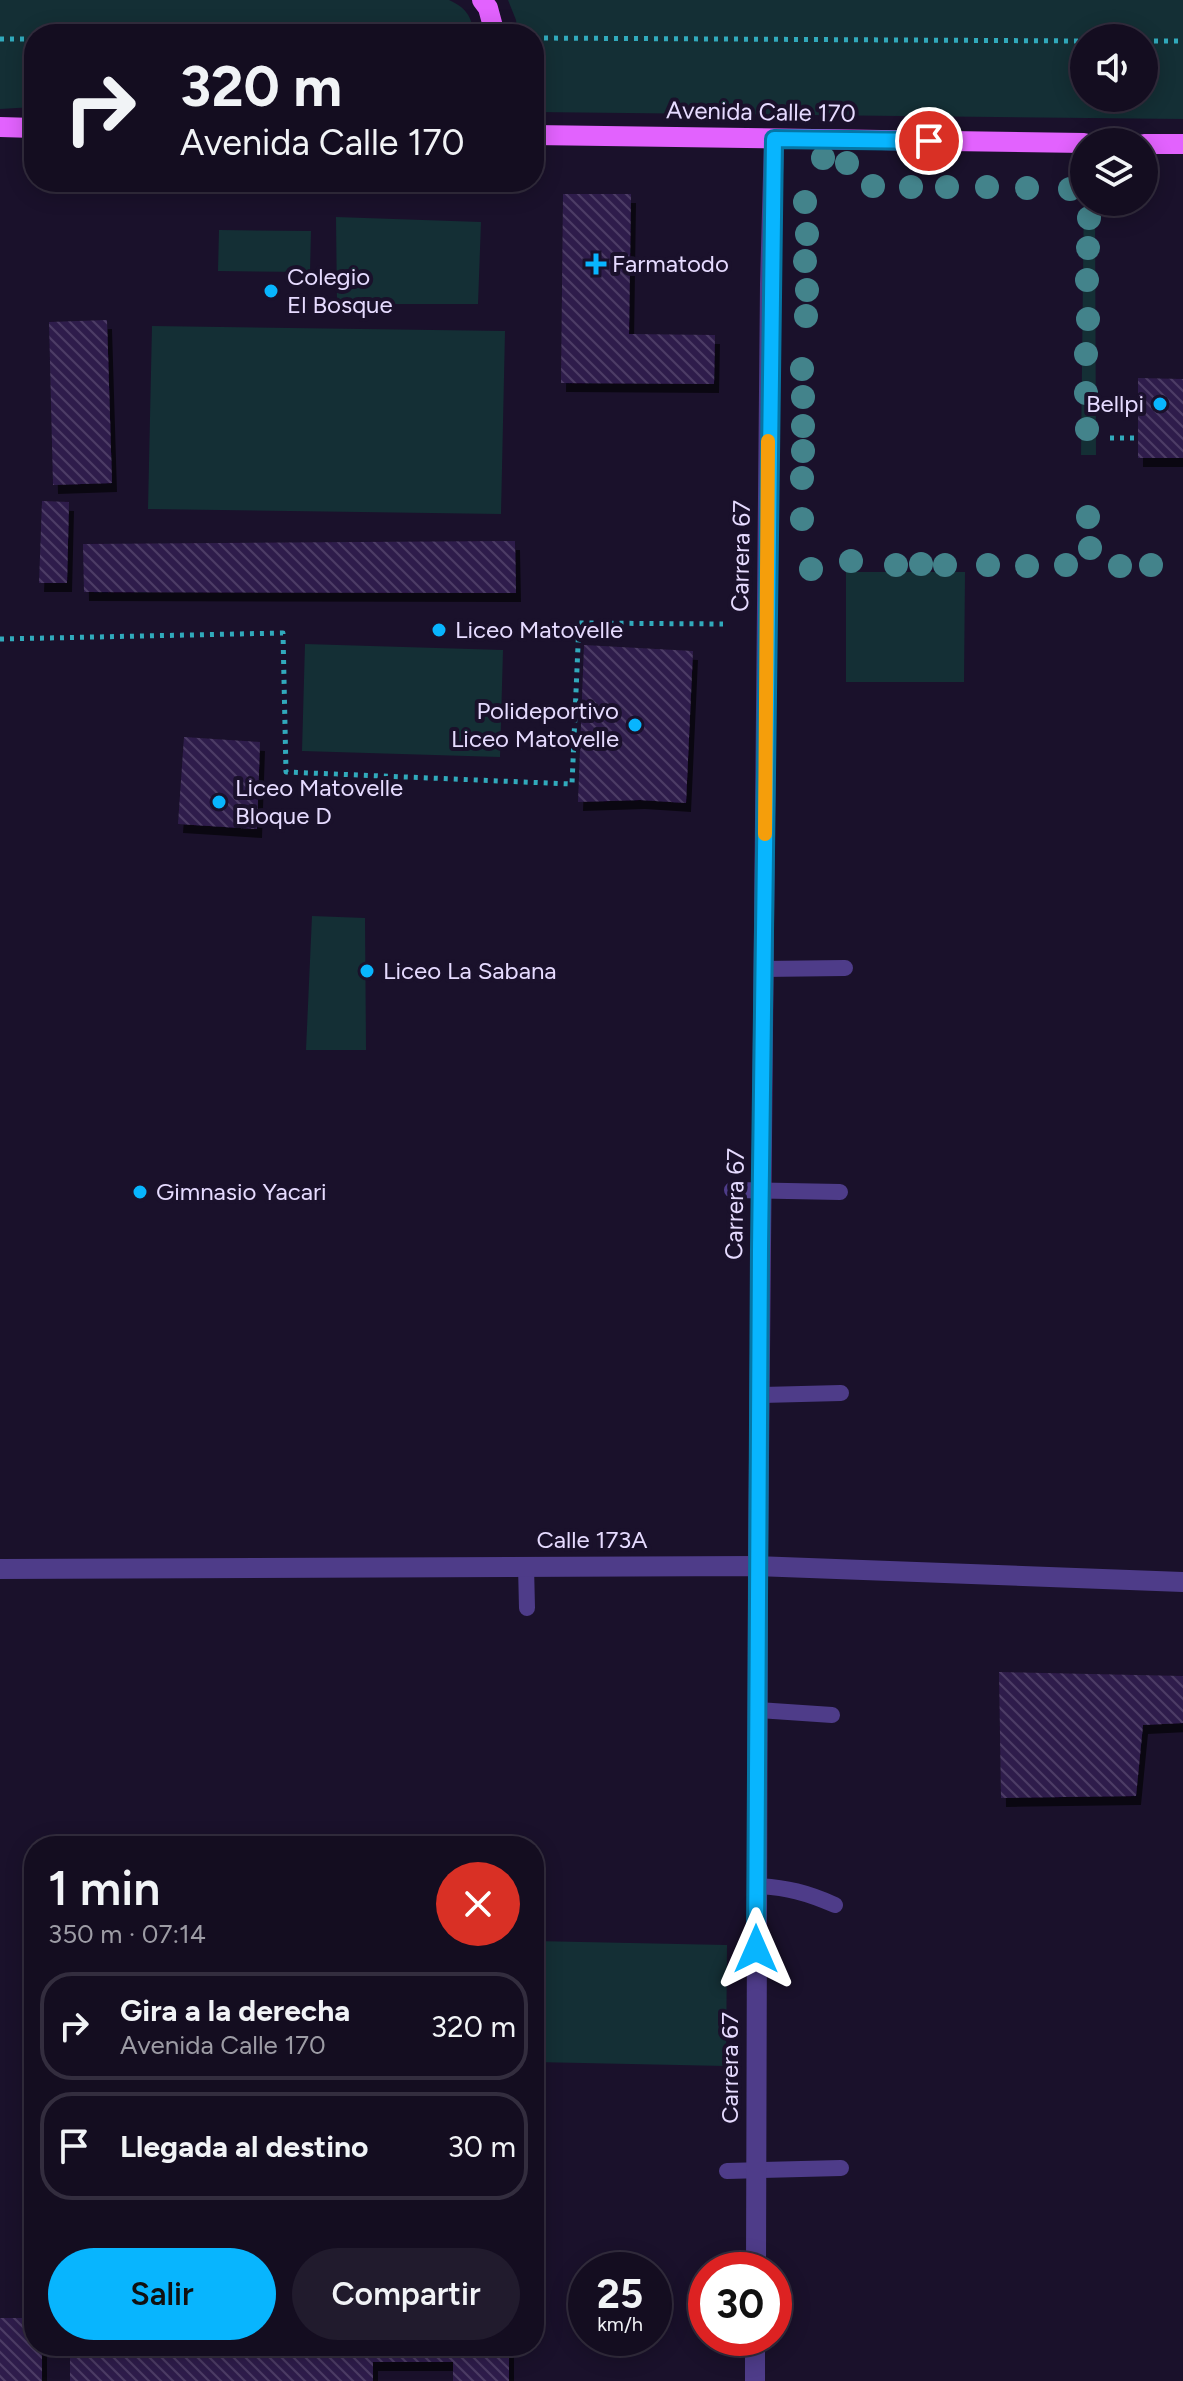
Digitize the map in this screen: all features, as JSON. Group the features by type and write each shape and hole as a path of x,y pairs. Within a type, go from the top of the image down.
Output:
{"main road":[{"path":"482,0 492,24"},
{"path":"0,127 24,128"},
{"name":"Avenida Calle 170","path":"544,135 1070,143"},
{"path":"1158,144 1183,144"}],"street":[{"name":"Carrera 67","path":"756,2252 759,1395 774,139"},
{"name":"Calle 173A","path":"0,1569 758,1566 1183,1582"},
{"path":"755,2356 755,2381"}],"lane":[{"path":"763,969 845,968"},
{"path":"732,1190 840,1192"},
{"path":"759,1395 841,1393"},
{"path":"526,1566 527,1608"},
{"path":"757,1710 832,1715"},
{"path":"756,1886 787,1887 835,1905"},
{"path":"727,2171 841,2168"}],"path":[{"path":"544,38 1070,41"},
{"path":"0,39 24,39"},
{"path":"1158,41 1183,41"},
{"path":"1110,438 1137,438"},
{"path":"0,639 283,633 286,772 572,784 579,623 723,624"}],"green space":[{"path":"0,0 449,0 467,13 472,24 24,24 24,108 0,109"},
{"path":"508,0 1183,0 1183,119 544,112 544,24 517,24"},
{"path":"1084,216 1095,216 1096,455 1081,455"},
{"path":"336,217 481,222 478,304 337,304"},
{"path":"219,230 311,231 310,272 218,271"},
{"path":"152,326 505,331 501,514 148,509"},
{"path":"846,572 965,572 964,682 846,682"},
{"path":"305,644 503,650 500,757 302,751"},
{"path":"312,916 365,918 366,1050 306,1050"},
{"path":"544,1941 727,1945 726,2066 544,2062"}],"building":[{"name":"Farmatodo","path":"563,194 631,194 629,334 715,335 714,384 561,383"},
{"path":"107,320 112,483 53,485 49,322"},
{"name":"Bellpi","path":"1138,378 1183,379 1183,458 1138,458"},
{"path":"42,501 69,502 67,583 39,583"},
{"path":"515,541 516,593 84,592 83,544"},
{"name":"Polideportivo Liceo Matovelle","path":"584,645 693,651 686,803 640,800 578,802"},
{"name":"Liceo Matovelle Bloque D","path":"184,737 260,742 257,829 178,824"},
{"path":"999,1672 1183,1676 1183,1723 1143,1725 1136,1796 1001,1798"},
{"path":"0,2318 24,2318 24,2356 42,2356 42,2381 0,2381"},
{"path":"70,2356 509,2356 509,2381 453,2381 453,2362 373,2362 373,2381 70,2381"}],"slow traffic":[{"path":"765,834 768,441"}],"place":[{"name":"Farmatodo","path":"596,264"},
{"name":"Colegio El Bosque","path":"271,291"},
{"name":"Bellpi","path":"1160,404"},
{"name":"Liceo Matovelle","path":"439,630"},
{"name":"Polideportivo Liceo Matovelle","path":"635,725"},
{"name":"Liceo Matovelle Bloque D","path":"219,802"},
{"name":"Liceo La Sabana","path":"367,971"},
{"name":"Gimnasio Yacari","path":"140,1192"}],"route":[{"path":"756,1949 760,1249 774,139 929,141"}]}
